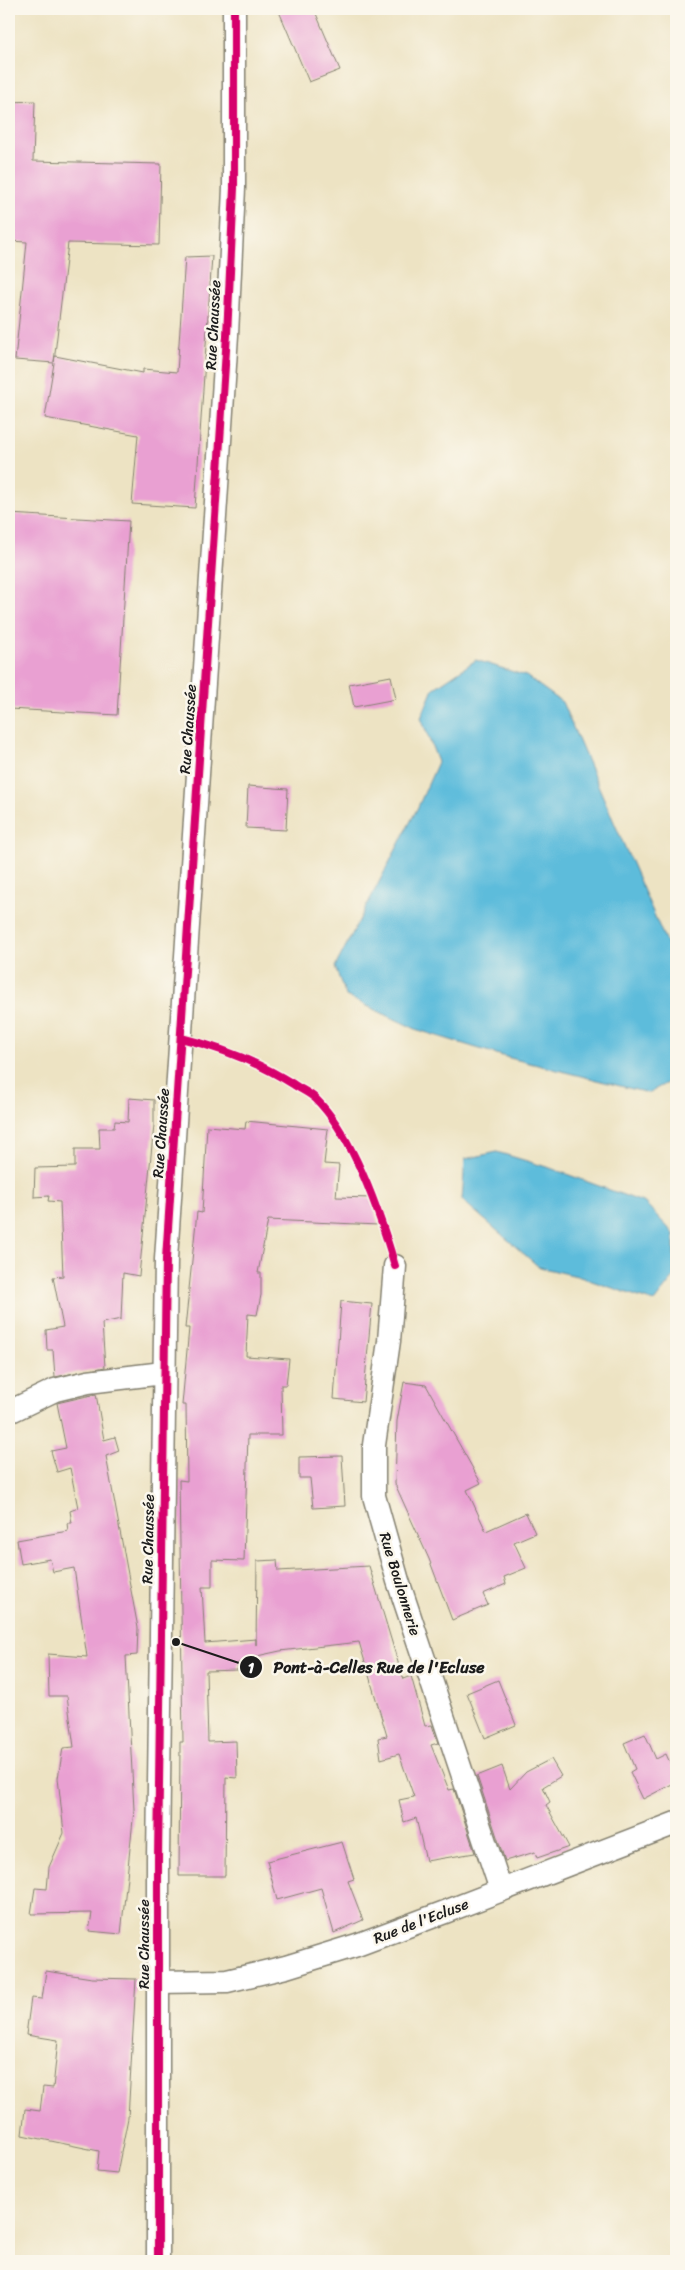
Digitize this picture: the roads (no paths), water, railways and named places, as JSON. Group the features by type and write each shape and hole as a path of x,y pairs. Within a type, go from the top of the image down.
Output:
{"street":[{"name":"Rue Chaussée","path":"158,2261 157,1982 163,1373 166,1258 227,325 234,188 234,9"},
{"name":"Rue Boulonnerie","path":"395,1266 388,1342 374,1445 374,1496 398,1581 501,1890"},
{"path":"9,1412 55,1390 88,1382 163,1373"},
{"name":"Rue de l'Ecluse","path":"157,1982 227,1981 286,1967 357,1944 676,1822"}],"water":[{"path":"476,660 526,676 562,702 676,965 676,1078 648,1093 506,1057 418,1030 346,996 335,967 418,807 438,762 421,718 433,689"},
{"path":"497,1152 550,1168 645,1203 674,1234 674,1277 654,1302 577,1276 539,1267 462,1200 465,1159"}],"place":[{"name":"Pont-à-Celles Rue de l'Ecluse","path":"176,1642"}]}
